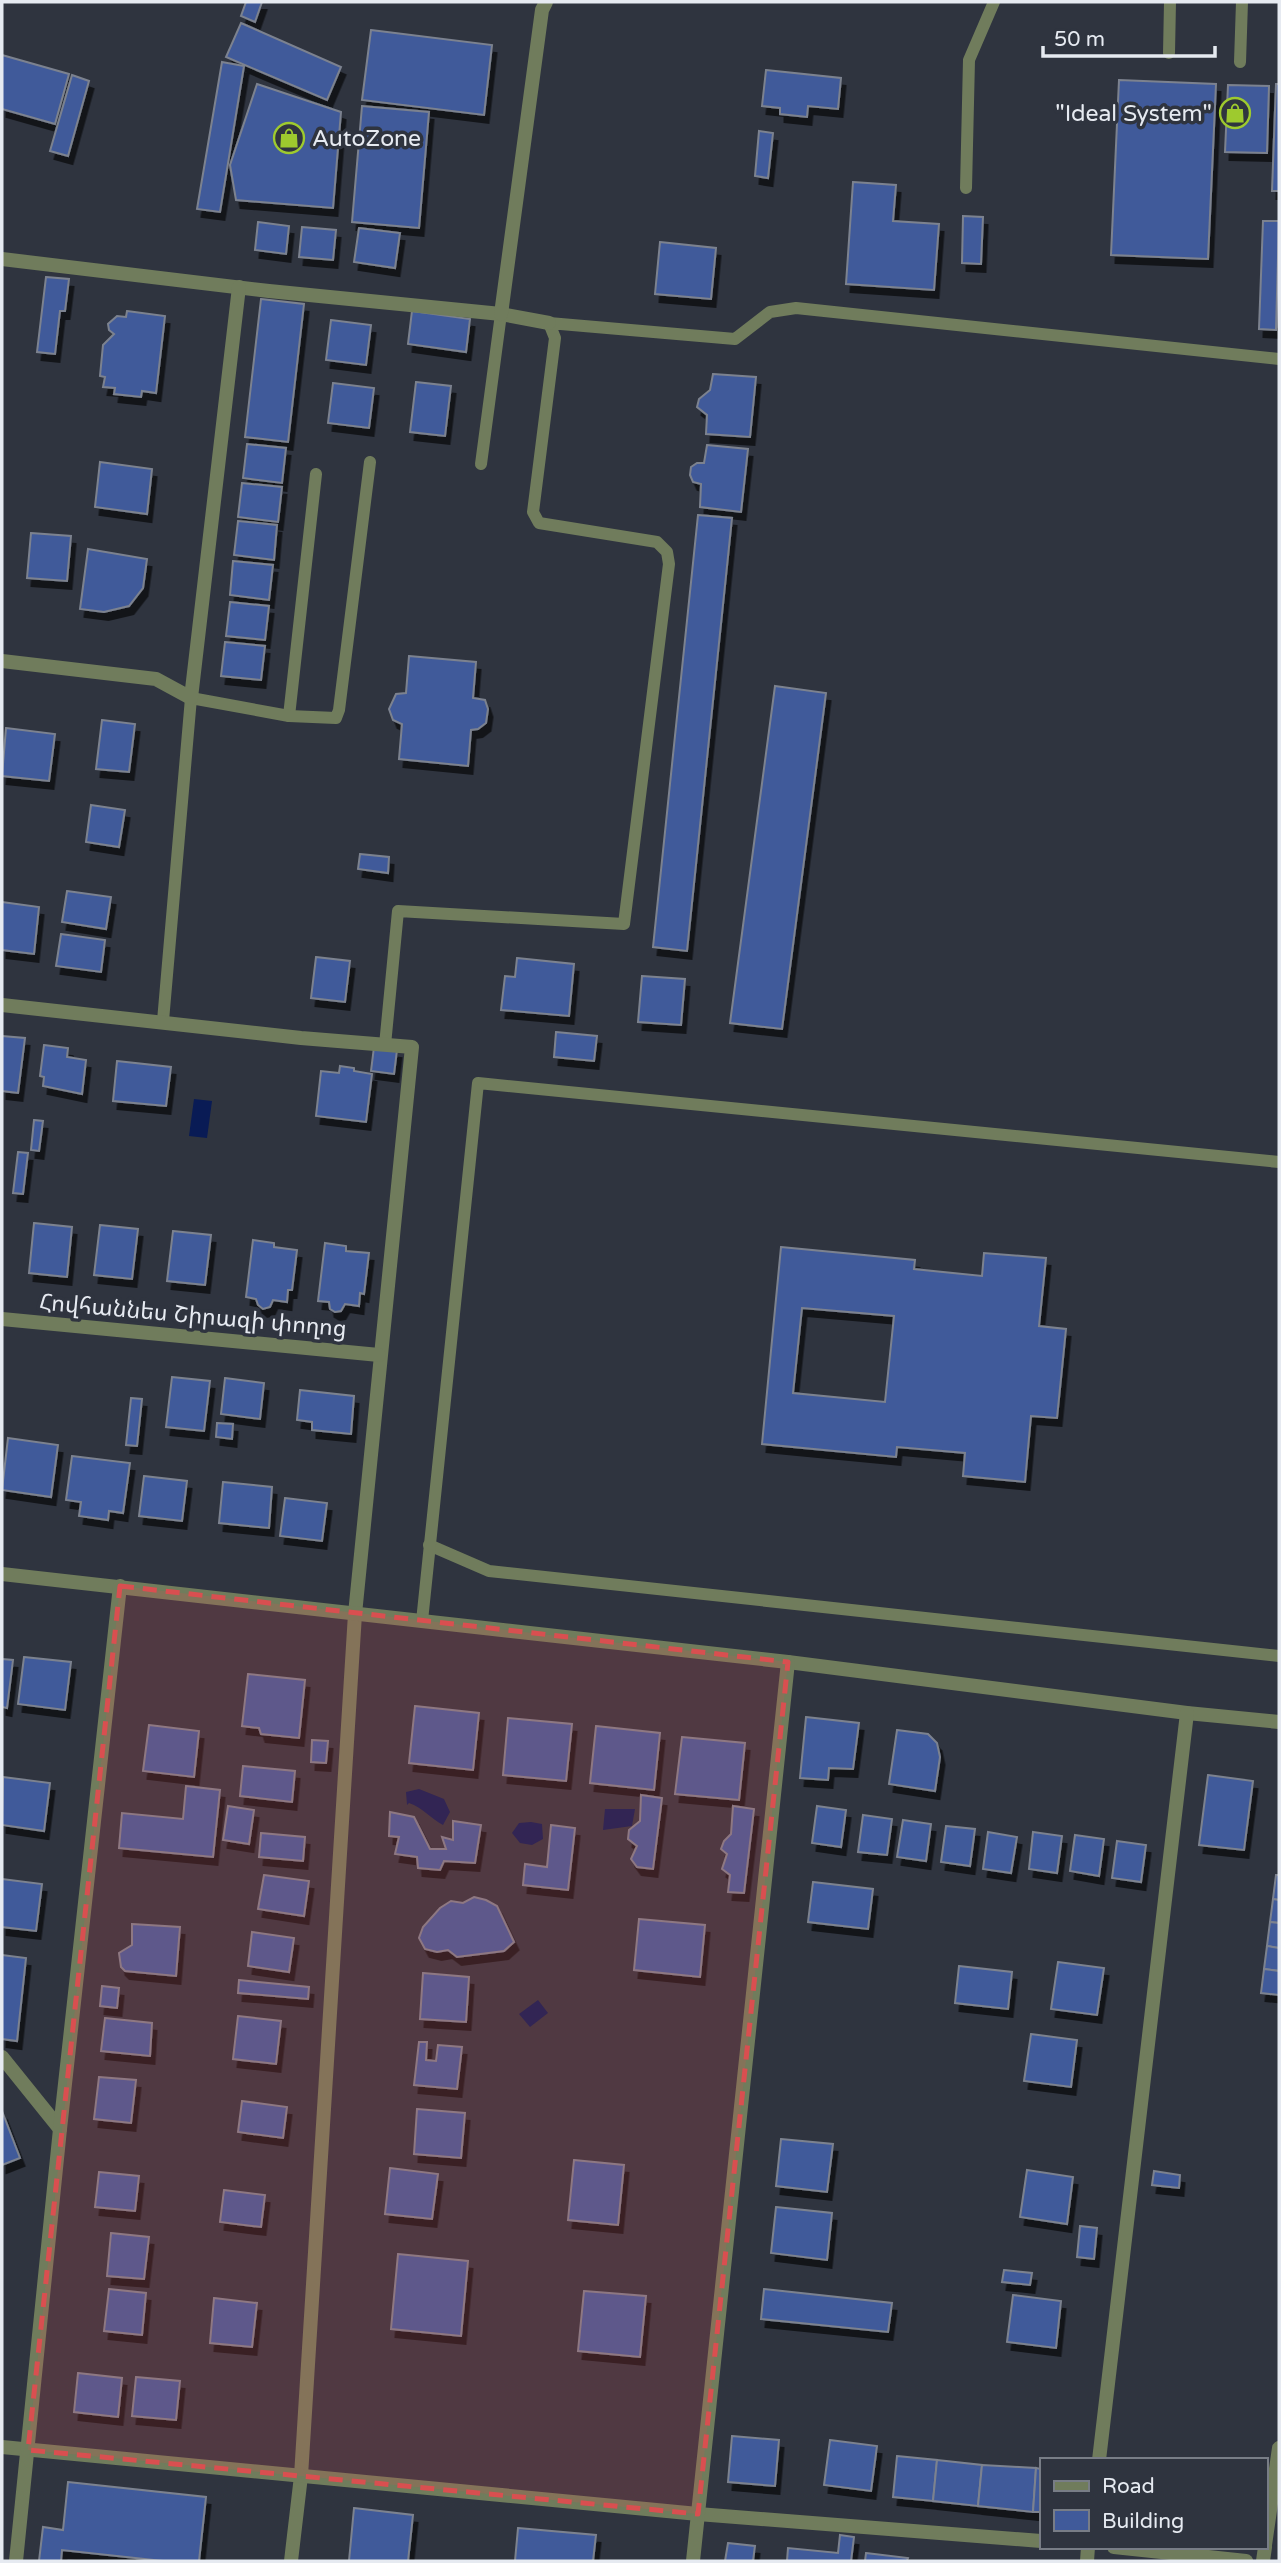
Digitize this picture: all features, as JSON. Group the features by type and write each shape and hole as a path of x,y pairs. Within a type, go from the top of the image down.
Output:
{"street":[{"path":"501,314 542,10 546,2"},
{"path":"2,259 501,314 549,323"},
{"path":"2,661 156,679 191,698 239,287"},
{"path":"2,1005 301,1038 412,1047 355,1614 302,2476 291,2561"},
{"name":"Հովհաննես Շիրազի փողոց","path":"2,1319 379,1355"},
{"path":"2,1574 788,1662 1187,1713 1279,1722"},
{"path":"16,2561 120,1586"},
{"path":"693,2561 788,1662"},
{"path":"1099,2458 1187,1713"},
{"path":"2,2057 60,2129"},
{"path":"2,2447 698,2514 1040,2541"},
{"path":"1267,2532 1279,2448"},
{"path":"1133,2549 1246,2561"}],"lane":[{"path":"966,188 969,61 994,2"},
{"path":"1169,53 1170,2"},
{"path":"1240,62 1242,2"},
{"path":"385,1045 398,911 624,923 667,578 667,552 657,542 539,523 533,512 555,338 549,323 735,339 770,312 796,308 1279,359"},
{"path":"481,464 501,314"},
{"path":"163,1021 191,698 289,716 336,718 340,710 370,462"},
{"path":"289,716 316,474"},
{"path":"422,1621 478,1083 1279,1162"},
{"path":"429,1545 489,1571 1279,1656"}],"highlighted area":[{"path":"120,1586 788,1662 698,2514 28,2450"}],"shaded area":[{"path":"194,1099 212,1101 207,1138 189,1136"},
{"path":"419,1789 444,1799 450,1812 443,1825 414,1805 407,1805 406,1792"},
{"path":"605,1809 635,1809 632,1826 603,1830"},
{"path":"519,1823 542,1824 543,1839 532,1845 520,1843 512,1833"},
{"path":"538,2000 548,2013 530,2027 519,2014"}],"building":[{"path":"246,2 262,2 255,22 241,16"},
{"path":"241,23 341,67 327,100 226,57"},
{"path":"371,30 492,45 484,115 362,100"},
{"path":"2,55 69,74 55,124 2,109"},
{"path":"222,62 244,66 220,212 197,209"},
{"path":"766,70 841,78 838,109 808,106 807,117 780,114 780,108 762,106"},
{"path":"72,75 89,81 68,156 50,151"},
{"path":"1119,80 1216,84 1208,259 1111,255"},
{"name":"AutoZone","path":"257,84 341,112 333,208 236,200 230,165"},
{"path":"1276,84 1279,84 1279,191 1272,191"},
{"path":"1228,85 1269,86 1267,153 1225,152"},
{"path":"362,106 429,112 419,228 352,222"},
{"path":"759,131 773,133 768,178 755,176"},
{"path":"853,182 896,185 893,221 939,224 934,290 846,284"},
{"path":"963,216 983,217 981,264 962,263"},
{"path":"1263,221 1279,221 1276,330 1259,329"},
{"path":"258,222 289,226 286,254 255,250"},
{"path":"302,227 336,230 333,260 299,257"},
{"path":"359,228 400,233 395,268 354,262"},
{"path":"660,242 716,248 711,299 655,294"},
{"path":"46,277 69,279 65,311 60,311 55,354 37,352"},
{"path":"261,299 304,304 288,442 245,437"},
{"path":"127,311 165,316 156,393 142,391 141,397 114,394 115,388 103,387 105,377 100,376 103,345 114,334 109,330 108,324 117,316 126,317"},
{"path":"412,311 470,319 466,352 408,344"},
{"path":"331,320 371,325 366,365 326,360"},
{"path":"713,374 756,377 750,437 706,434 707,415 697,407 699,399 710,390"},
{"path":"416,382 451,386 445,436 410,432"},
{"path":"333,383 374,388 369,428 328,423"},
{"path":"247,444 286,448 282,483 243,478"},
{"path":"707,445 748,449 741,512 700,507 701,484 693,482 690,475 691,467 704,463"},
{"path":"100,462 152,469 147,514 95,507"},
{"path":"242,483 282,487 278,522 238,517"},
{"path":"698,515 732,518 687,951 653,947"},
{"path":"238,521 277,525 274,560 234,555"},
{"path":"31,533 71,536 67,581 27,578"},
{"path":"88,549 147,559 143,588 129,606 104,612 80,609"},
{"path":"233,561 273,565 269,600 230,595"},
{"path":"230,602 269,606 265,640 226,636"},
{"path":"225,642 265,646 261,680 221,676"},
{"path":"409,656 476,662 473,698 485,700 488,709 486,723 471,730 468,766 399,759 402,724 393,720 389,709 396,694 406,693"},
{"path":"775,686 826,693 782,1029 730,1023"},
{"path":"102,720 135,724 129,772 96,769"},
{"path":"6,728 55,734 49,781 2,776"},
{"path":"91,805 125,810 119,847 86,842"},
{"path":"360,854 389,857 388,873 358,869"},
{"path":"67,891 111,897 106,929 62,922"},
{"path":"2,902 39,907 34,954 2,950"},
{"path":"61,934 105,940 101,972 56,966"},
{"path":"316,957 350,961 345,1002 311,998"},
{"path":"517,958 574,964 569,1016 501,1010 505,976 515,977"},
{"path":"642,976 685,979 681,1025 638,1022"},
{"path":"556,1032 597,1036 594,1061 554,1057"},
{"path":"2,1036 25,1038 18,1093 2,1091"},
{"path":"44,1045 68,1048 67,1057 86,1060 82,1094 43,1086 44,1077 40,1076"},
{"path":"374,1047 397,1050 394,1074 371,1071"},
{"path":"117,1061 171,1067 166,1106 113,1101"},
{"path":"340,1066 372,1074 366,1122 316,1116 321,1071 339,1073"},
{"path":"34,1120 43,1121 39,1151 31,1150"},
{"path":"18,1152 28,1153 23,1194 13,1193"},
{"path":"34,1223 72,1227 67,1277 29,1273"},
{"path":"100,1225 138,1229 132,1279 94,1275"},
{"path":"173,1231 211,1235 205,1285 167,1281"},
{"path":"253,1240 274,1243 274,1247 297,1250 292,1290 288,1290 287,1302 273,1300 270,1307 263,1309 256,1299 246,1297"},
{"path":"325,1243 346,1246 346,1251 369,1253 364,1294 360,1293 359,1306 345,1304 341,1311 335,1312 330,1309 329,1302 318,1301"},
{"path":"781,1247 915,1260 914,1269 982,1276 984,1253 1046,1258 1039,1326 1066,1329 1057,1418 1031,1416 1025,1482 963,1476 965,1453 897,1447 896,1457 762,1444","holes":["802,1308 894,1316 885,1402 793,1393"]},
{"path":"172,1377 210,1381 204,1431 166,1427"},
{"path":"225,1378 264,1383 260,1419 221,1414"},
{"path":"300,1390 354,1396 351,1434 312,1430 312,1422 297,1420"},
{"path":"131,1398 142,1399 137,1446 126,1445"},
{"path":"217,1423 233,1424 232,1439 216,1437"},
{"path":"8,1438 58,1445 51,1497 2,1490"},
{"path":"72,1456 130,1463 123,1513 109,1511 108,1520 79,1516 81,1502 66,1500"},
{"path":"144,1476 187,1481 182,1521 139,1516"},
{"path":"223,1482 272,1487 269,1528 219,1523"},
{"path":"285,1498 327,1503 322,1541 280,1536"},
{"path":"24,1657 71,1662 65,1710 18,1704"},
{"path":"2,1659 13,1660 7,1708 2,1707"},
{"path":"248,1674 305,1680 299,1738 261,1734 259,1728 242,1726"},
{"path":"415,1706 479,1713 473,1770 409,1763"},
{"path":"806,1717 859,1723 853,1769 829,1768 828,1780 800,1778"},
{"path":"508,1718 572,1724 566,1781 503,1775"},
{"path":"149,1725 199,1731 194,1777 143,1771"},
{"path":"596,1726 660,1733 654,1790 590,1783"},
{"path":"897,1730 928,1734 937,1743 940,1757 935,1791 889,1784"},
{"path":"682,1737 745,1743 739,1800 675,1794"},
{"path":"312,1740 328,1741 326,1763 311,1762"},
{"path":"243,1766 295,1771 292,1802 240,1796"},
{"path":"1208,1775 1253,1781 1244,1850 1199,1845"},
{"path":"3,1777 50,1783 44,1831 2,1825"},
{"path":"186,1786 220,1790 213,1857 119,1848 122,1813 183,1819"},
{"path":"641,1795 662,1798 653,1869 637,1867 631,1859 637,1846 628,1839 629,1830 640,1821"},
{"path":"228,1806 254,1810 249,1844 223,1840"},
{"path":"733,1806 754,1809 744,1893 728,1892 730,1875 722,1869 727,1854 721,1849 731,1834"},
{"path":"817,1806 846,1810 841,1847 812,1843"},
{"path":"390,1812 414,1817 430,1849 446,1849 442,1837 453,1840 453,1821 481,1825 475,1863 444,1861 440,1870 418,1868 417,1857 395,1854 399,1837 389,1836"},
{"path":"863,1815 892,1819 887,1855 858,1852"},
{"path":"903,1820 931,1824 926,1861 897,1857"},
{"path":"551,1825 575,1828 568,1890 523,1885 525,1864 547,1867"},
{"path":"946,1826 975,1829 970,1866 941,1862"},
{"path":"988,1832 1017,1837 1011,1873 983,1869"},
{"path":"1033,1832 1062,1836 1057,1873 1029,1869"},
{"path":"261,1833 305,1837 303,1861 259,1857"},
{"path":"1075,1835 1104,1839 1099,1876 1070,1871"},
{"path":"1117,1841 1146,1845 1141,1882 1112,1878"},
{"path":"264,1875 309,1881 304,1916 258,1909"},
{"path":"1276,1875 1279,1875 1279,1900 1273,1899"},
{"path":"2,1879 42,1884 36,1931 2,1927"},
{"path":"813,1882 873,1889 868,1929 808,1922"},
{"path":"474,1897 497,1906 514,1942 504,1951 457,1957 448,1950 437,1952 425,1949 419,1938 423,1927 440,1908 451,1901 463,1903"},
{"path":"1273,1899 1279,1900 1279,1923 1270,1922"},
{"path":"639,1919 705,1925 700,1977 634,1970"},
{"path":"1270,1922 1279,1923 1279,1948 1267,1946"},
{"path":"132,1924 180,1927 176,1976 125,1971 121,1967 119,1953 132,1945"},
{"path":"252,1932 294,1938 289,1972 248,1966"},
{"path":"1267,1946 1279,1948 1279,1971 1264,1969"},
{"path":"2,1955 26,1958 17,2041 2,2039"},
{"path":"1058,1962 1104,1968 1097,2015 1051,2009"},
{"path":"959,1966 1012,1972 1008,2009 955,2003"},
{"path":"1264,1969 1279,1971 1279,1995 1261,1993"},
{"path":"423,1973 469,1977 466,2022 420,2019"},
{"path":"239,1980 309,1987 308,1999 238,1993"},
{"path":"102,1986 119,1988 117,2008 100,2006"},
{"path":"238,2016 281,2021 276,2064 233,2059"},
{"path":"105,2018 152,2023 150,2056 101,2051"},
{"path":"1031,2034 1077,2040 1071,2087 1024,2081"},
{"path":"419,2042 427,2042 426,2060 436,2061 438,2045 462,2047 457,2089 414,2085"},
{"path":"99,2077 136,2080 131,2123 94,2119"},
{"path":"242,2101 287,2107 283,2138 238,2132"},
{"path":"417,2109 465,2113 461,2158 414,2154"},
{"path":"2,2111 20,2158 2,2165"},
{"path":"781,2139 833,2144 827,2192 776,2186"},
{"path":"574,2160 624,2165 618,2225 568,2220"},
{"path":"390,2168 438,2174 432,2219 385,2214"},
{"path":"1027,2170 1073,2177 1067,2224 1020,2217"},
{"path":"1154,2171 1180,2175 1179,2188 1152,2185"},
{"path":"99,2172 139,2176 135,2211 95,2207"},
{"path":"224,2190 265,2195 261,2227 220,2222"},
{"path":"776,2207 832,2213 827,2260 771,2253"},
{"path":"1080,2226 1097,2228 1094,2259 1077,2257"},
{"path":"111,2233 149,2237 144,2279 107,2276"},
{"path":"398,2254 468,2261 461,2336 391,2329"},
{"path":"1004,2270 1032,2273 1030,2285 1002,2282"},
{"path":"109,2289 146,2293 142,2335 104,2331"},
{"path":"764,2289 892,2303 888,2332 761,2319"},
{"path":"584,2291 646,2296 640,2357 578,2351"},
{"path":"1013,2295 1061,2301 1056,2348 1007,2342"},
{"path":"214,2298 257,2303 252,2347 210,2343"},
{"path":"78,2373 122,2378 118,2417 74,2412"},
{"path":"136,2377 180,2381 176,2420 132,2416"},
{"path":"732,2436 779,2440 775,2486 728,2482"},
{"path":"830,2440 877,2446 871,2491 824,2485"},
{"path":"897,2456 937,2460 933,2501 893,2497"},
{"path":"937,2460 982,2465 978,2506 933,2501"},
{"path":"982,2465 1036,2468 1033,2512 978,2506"},
{"path":"1036,2468 1040,2469 1040,2512 1033,2512"},
{"path":"68,2482 206,2497 199,2561 163,2561 62,2550 61,2561 39,2561 43,2527 63,2530"},
{"path":"354,2508 413,2515 408,2561 349,2561"},
{"path":"518,2528 596,2535 593,2561 515,2561"},
{"path":"840,2535 854,2537 851,2561 787,2561 788,2548 838,2553"},
{"path":"728,2543 755,2546 753,2561 725,2561"},
{"path":"866,2553 908,2558 907,2561 865,2561"}],"place":[{"name":"\"Ideal System\"","path":"1235,113"},
{"name":"AutoZone","path":"289,138"}]}
